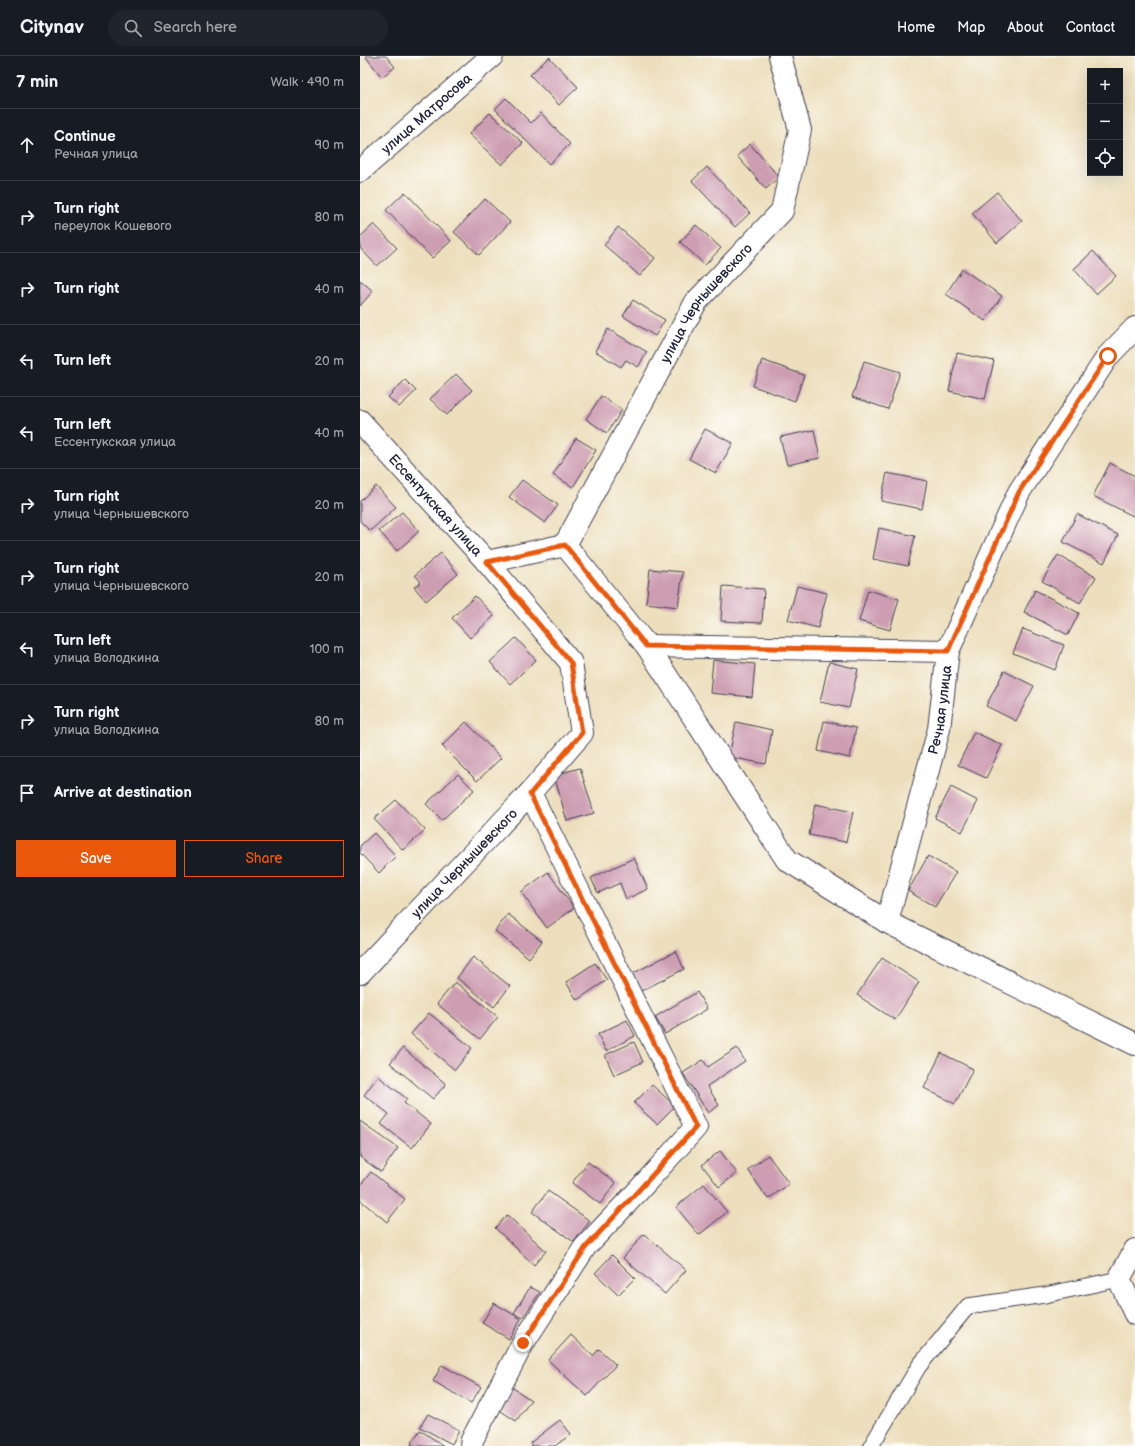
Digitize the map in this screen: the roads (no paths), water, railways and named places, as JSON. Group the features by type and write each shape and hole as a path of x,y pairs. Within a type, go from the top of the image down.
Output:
{"street":[{"name":"улица Матросова","path":"360,171 492,56"},
{"name":"улица Чернышевского","path":"565,545 696,302 782,211 800,130 780,56"},
{"name":"Речная улица","path":"887,922 939,729 948,651 1019,492 1108,356 1135,328"},
{"name":"Ессентукская улица","path":"360,421 487,562 571,663"},
{"path":"487,562 565,545 646,646 787,860 887,922 1135,1044"},
{"path":"646,646 948,651"},
{"name":"улица Чернышевского","path":"360,973 530,794 582,733 571,663"},
{"path":"471,1446 472,1440 523,1343 586,1247 696,1127 530,794"},
{"path":"1135,1250 1119,1279 1135,1314"}],"lane":[{"path":"871,1446 919,1366 968,1306 1045,1295 1119,1279"}]}
